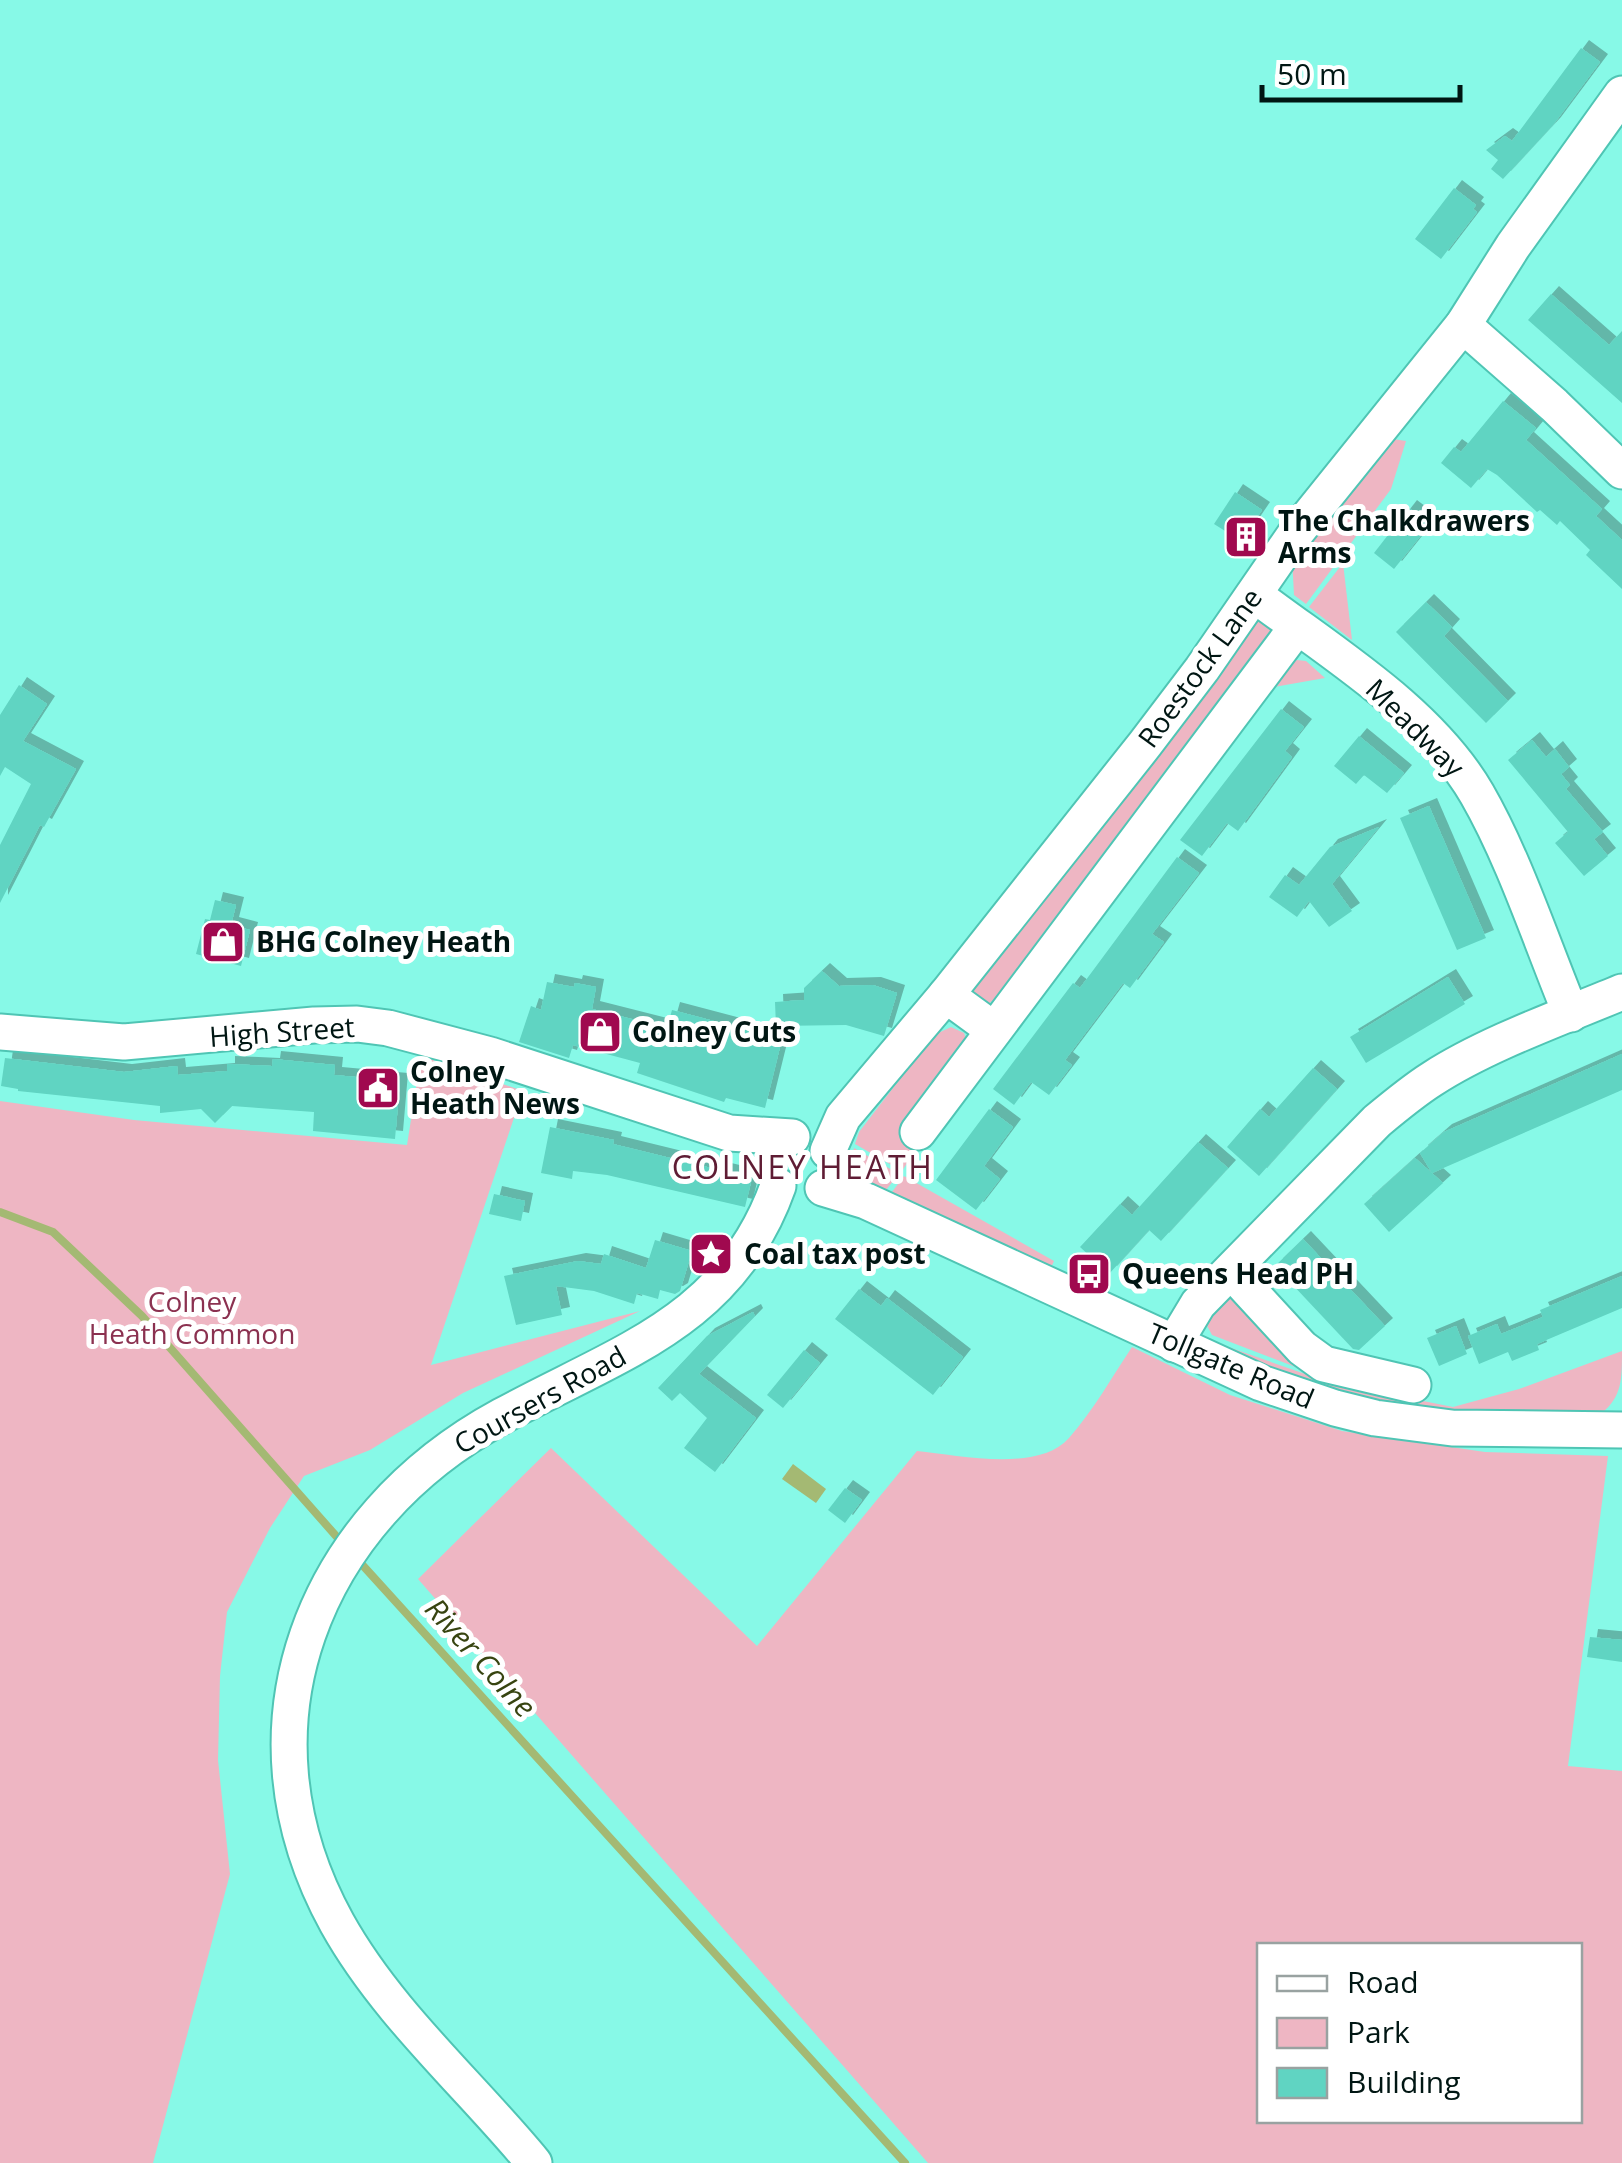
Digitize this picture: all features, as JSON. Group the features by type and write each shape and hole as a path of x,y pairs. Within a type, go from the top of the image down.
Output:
{"street":[{"name":"Roestock Lane","path":"805,1166 1156,729 1308,518 1463,325 1513,246 1622,94"},
{"path":"1463,325 1554,404 1622,472"},
{"name":"Meadway","path":"1254,594 1370,680 1452,759 1476,792 1571,1014"},
{"name":"Roestock Lane","path":"918,1132 1297,627"},
{"path":"1174,1344 1198,1304 1377,1121 1406,1098 1434,1077 1469,1059 1622,992"},
{"path":"946,994 994,1030"},
{"name":"High Street","path":"0,1032 124,1042 314,1025 388,1028 455,1044 729,1134 805,1166"},
{"name":"Tollgate Road","path":"805,1166 866,1201 1260,1383 1376,1418 1465,1429 1622,1430"},
{"name":"Coursers Road","path":"534,2163 362,1964 337,1923 316,1880 294,1798 290,1739 295,1677 320,1602 347,1553 382,1507 418,1471 477,1430 650,1340 681,1319 714,1292 742,1260 805,1166"},
{"path":"1231,1271 1302,1348 1324,1364 1413,1385"}],"green space":[{"path":"1386,438 1406,441 1391,489 1306,604 1294,595 1292,557"},
{"path":"1343,563 1352,640 1309,607"},
{"path":"1262,619 1273,629 1274,639 1001,1003 993,1000 986,1006 972,993 971,984 1255,620"},
{"path":"1306,661 1325,678 1274,687 1291,663"},
{"path":"951,1027 964,1033 967,1041 922,1140 902,1171 855,1144 859,1132 934,1035"},
{"name":"Colney Heath Common","path":"421,1056 523,1091 431,1365 640,1311 463,1393 370,1450 304,1476 270,1528 227,1612 220,1676 218,1760 230,1874 153,2163 0,2163 0,1101 134,1120 407,1145"},
{"path":"854,1148 899,1174 885,1191 857,1170"},
{"path":"904,1176 1054,1261 1049,1272 889,1196"},
{"path":"1227,1297 1236,1299 1314,1374 1212,1335 1205,1322"},
{"path":"1214,1342 1328,1382 1453,1407 1519,1389 1622,1351 1622,1371 1617,1394 1602,1413 1423,1413 1294,1382"},
{"path":"1132,1347 1230,1395 1342,1431 1485,1452 1608,1456 1568,1766 1622,1771 1622,2163 928,2163 418,1579 551,1448 757,1646 917,1451 997,1459 1038,1455 1069,1438"}],"shaded area":[{"path":"793,1464 826,1489 816,1503 782,1479"}],"building":[{"path":"1581,48 1600,62 1553,125 1503,179 1491,169 1498,160 1486,150 1505,136 1512,141"},
{"path":"1454,188 1476,205 1473,209 1477,212 1441,259 1415,239"},
{"path":"1551,294 1609,345 1622,331 1622,403 1528,320"},
{"path":"1503,401 1536,428 1526,440 1602,509 1596,516 1622,540 1622,589 1586,555 1590,550 1560,521 1557,525 1540,510 1537,512 1497,475 1487,469 1471,488 1441,463 1454,447 1461,452"},
{"path":"1235,492 1262,510 1241,541 1214,524"},
{"path":"1409,508 1430,524 1394,569 1374,553"},
{"path":"1426,602 1452,627 1444,636 1508,701 1486,723 1396,632"},
{"path":"19,685 47,704 23,741 76,769 44,827 40,825 0,903 0,845 31,784 5,767 0,776 0,715"},
{"path":"1281,709 1304,727 1285,751 1292,757 1238,831 1227,823 1202,856 1180,840"},
{"path":"1359,736 1404,773 1387,793 1364,775 1356,784 1334,766"},
{"path":"1532,740 1546,757 1555,749 1569,767 1561,774 1570,785 1566,789 1603,832 1594,839 1608,856 1584,876 1555,843 1568,832 1508,760"},
{"path":"1429,806 1486,938 1457,950 1400,818"},
{"path":"1379,827 1332,884 1352,911 1329,927 1309,901 1297,917 1269,897 1285,875 1299,885 1330,847"},
{"path":"1177,857 1199,873 1152,934 1164,942 1130,988 1123,983 1065,1060 1072,1065 1049,1095 1031,1082 1014,1105 993,1089 1073,983 1080,988"},
{"path":"215,900 236,905 231,925 250,930 241,966 196,954 205,919 210,920"},
{"path":"822,971 839,986 873,985 897,993 884,1036 846,1025 776,1026 775,1002 804,1000 804,988"},
{"path":"1448,977 1465,1004 1366,1063 1350,1037"},
{"path":"547,982 596,987 592,1009 667,1028 672,1010 782,1039 765,1108 726,1098 724,1102 637,1073 640,1063 573,1045 569,1058 519,1042 531,1006 541,1010"},
{"path":"1622,1054 1622,1090 1432,1173 1420,1153 1444,1132"},
{"path":"5,1058 124,1072 177,1066 178,1075 227,1071 227,1064 272,1066 273,1059 335,1065 334,1075 400,1081 395,1139 313,1131 314,1112 232,1106 215,1123 201,1109 160,1113 160,1106 18,1091 1,1086"},
{"path":"1313,1068 1337,1089 1259,1176 1227,1147 1260,1109 1269,1117"},
{"path":"989,1109 1013,1127 984,1166 1000,1179 976,1210 936,1180"},
{"path":"550,1127 614,1140 613,1144 752,1178 745,1207 607,1175 573,1171 572,1179 541,1173"},
{"path":"1198,1142 1228,1168 1161,1241 1149,1230 1109,1274 1080,1247 1120,1204 1132,1215"},
{"path":"1415,1158 1443,1183 1389,1232 1364,1204"},
{"path":"494,1194 525,1201 521,1221 489,1214"},
{"path":"1303,1239 1385,1326 1359,1350 1353,1349 1275,1266"},
{"path":"655,1240 692,1251 680,1291 675,1294 660,1290 658,1299 637,1293 634,1304 594,1291 556,1286 562,1315 516,1325 504,1276 578,1261 601,1264 604,1254 646,1268"},
{"path":"1622,1276 1622,1308 1537,1344 1539,1350 1512,1361 1508,1352 1479,1364 1468,1336 1497,1324 1501,1334 1543,1317 1540,1310"},
{"path":"859,1289 881,1306 887,1298 963,1357 933,1395 835,1319"},
{"path":"753,1312 755,1316 699,1374 756,1418 715,1472 684,1448 707,1418 680,1393 672,1401 658,1388 707,1336"},
{"path":"1456,1326 1467,1354 1439,1366 1427,1338"},
{"path":"804,1350 820,1363 783,1408 767,1395"},
{"path":"845,1488 862,1500 845,1523 828,1510"},
{"path":"1590,1637 1622,1640 1622,1662 1587,1657"}],"waterway":[{"name":"River Colne","path":"0,1212 53,1232 142,1316 344,1545"},
{"name":"River Colne","path":"357,1559 905,2163"}],"place":[{"name":"The Chalkdrawers Arms","path":"1246,537"},
{"name":"BHG Colney Heath","path":"223,942"},
{"name":"Colney Cuts","path":"600,1032"},
{"name":"Colney Heath News","path":"378,1088"},
{"name":"Coal tax post","path":"711,1254"},
{"name":"Queens Head PH","path":"1089,1274"}],"district":[{"name":"COLNEY HEATH","path":"803,1168"}]}
